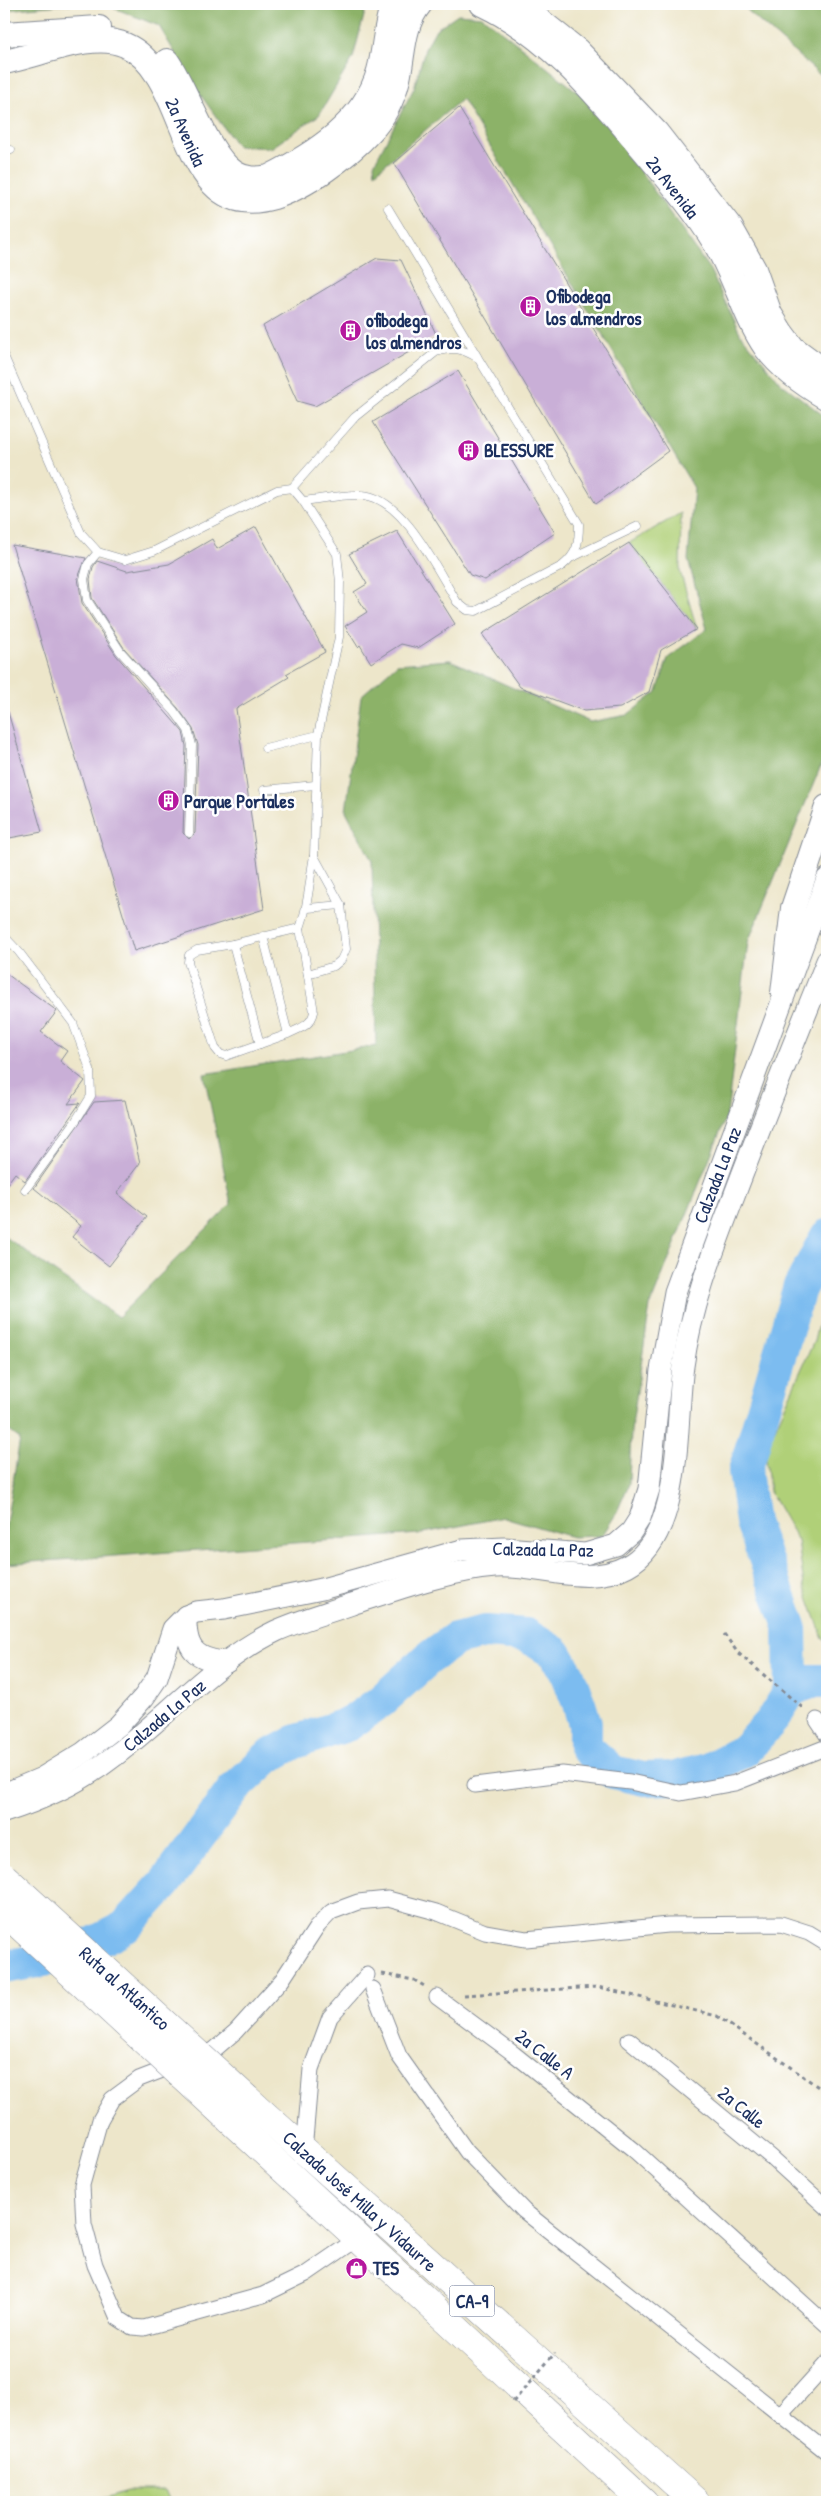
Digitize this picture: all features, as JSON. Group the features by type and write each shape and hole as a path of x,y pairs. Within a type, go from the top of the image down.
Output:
{"highway":[{"name":"Ruta al Atlántico","path":"4,1877 238,2109"},
{"name":"Ruta al Atlántico","path":"4,1911 238,2109"},
{"name":"Calzada José Milla y Vidaurre","path":"238,2109 304,2151 696,2502"},
{"name":"Calzada José Milla y Vidaurre","path":"238,2109 357,2239 644,2502"}],"main road":[{"name":"2a Avenida","path":"4,34 109,28 122,30 141,39 166,59 175,71 223,163 243,177 258,179 269,176 299,159 330,138 359,111 378,74 392,4"},
{"name":"2a Avenida","path":"4,62 85,42 112,40 132,48 145,58 160,77 193,154 210,182 231,197 253,201 282,194 301,185 362,140 374,127 386,112 392,98 398,78 408,23 420,4"},
{"name":"2a Avenida","path":"482,4 510,18 540,42 566,64 605,105 672,182 714,242 767,349 791,372 827,398"},
{"name":"2a Avenida","path":"519,4 578,51 656,132 732,228 754,269 770,314 781,332 793,348 827,373"},
{"path":"783,993 793,908 827,807"},
{"name":"Calzada La Paz","path":"4,1794 42,1778 82,1753 119,1724 144,1697 157,1678 173,1629 186,1616 196,1612 224,1609 322,1589 462,1550 504,1548 585,1554 608,1549 626,1538 640,1518 647,1500 661,1370 675,1292 783,993 827,878"},
{"name":"Calzada La Paz","path":"4,1812 52,1795 88,1774 119,1753 166,1711 227,1662 278,1630 394,1590 459,1574 496,1567 537,1569 579,1576 599,1575 628,1565 647,1549 658,1534 671,1496 683,1364 696,1303 744,1169 827,961"},
{"path":"186,1616 188,1642 194,1652 202,1659 227,1662"}],"street":[{"path":"817,1720 827,1735"},
{"path":"475,1785 562,1774 630,1782 681,1793 735,1783 827,1747"},
{"path":"357,2239 306,2274 263,2295 144,2328 132,2327 118,2318 94,2265 84,2224 82,2185 100,2120 112,2099 139,2079 214,2050 236,2031 282,1980 316,1928 331,1912 358,1902 388,1900 436,1912 485,1932 526,1939 668,1925 781,1924 809,1933 827,1944"},
{"path":"304,2151 311,2069 330,2017 370,1982 399,2056 468,2152 524,2211 827,2452"},
{"name":"2a Calle A","path":"438,1997 514,2054 634,2150 827,2325"},
{"name":"2a Calle","path":"629,2040 772,2157 827,2208"},
{"path":"780,2415 827,2363"}],"lane":[{"path":"388,208 578,524 578,538 574,557"},
{"path":"4,356 81,532 98,552 125,560 147,553 278,490 292,488 355,417 436,352 450,347 466,351 478,358"},
{"path":"292,488 303,501 337,554 340,582 339,636 318,735 314,856 309,882 308,908 300,928 314,1012 312,1020 306,1026 226,1056 220,1054 216,1048 188,962 189,955 197,950 233,944 300,928"},
{"path":"303,501 362,495 392,507 408,523 457,602 467,610 476,612 562,566 574,557 638,526"},
{"path":"98,552 88,564 84,579 87,600 120,651 174,711 188,730 192,745 189,833"},
{"path":"264,748 318,735"},
{"path":"264,790 315,785"},
{"path":"308,974 334,966 341,960 346,949 342,905 314,856"},
{"path":"308,908 342,905"},
{"path":"4,936 19,952 73,1023 90,1069 91,1096 75,1122 25,1190"},
{"path":"263,936 288,1034"},
{"path":"233,944 260,1044"}],"path":[{"path":"724,1634 738,1653 817,1720"},
{"path":"370,1982 381,1974 414,1980 438,1997 598,1987 717,2016 827,2093"},
{"path":"513,2402 555,2353"}],"green space":[{"path":"4,4 72,4 4,10"},
{"path":"104,4 367,4 353,58 319,115 271,148 237,146 197,90 159,26"},
{"path":"742,4 827,4 827,81 753,16"},
{"path":"458,14 482,16 593,104 710,270 741,335 781,383 827,418 827,751 748,942 727,1115 650,1306 631,1431 629,1484 616,1514 602,1536 572,1537 504,1517 419,1534 4,1564 4,1536 20,1439 4,1427 4,1238 7,1238 118,1317 231,1204 204,1074 376,1046 372,861 346,811 361,696 397,664 450,660 590,722 627,715 657,692 668,658 707,629 688,560 694,488 462,99 375,173 374,164 414,88 425,49 436,29"},
{"path":"681,513 680,571 697,629 629,543"},
{"path":"827,1288 827,1641 823,1638 804,1586 798,1541 770,1492 765,1451 814,1341"},
{"path":"128,2491 165,2491 170,2502 91,2502"}],"building":[{"name":"Ofibodega los almendros","path":"459,108 668,451 596,504 394,163"},
{"name":"ofibodega los almendros","path":"377,258 401,260 437,336 315,406 297,401 263,326"},
{"name":"Ofibodega los almendros","path":"458,371 555,533 485,580 470,575 373,422"},
{"name":"Parque Portales","path":"256,527 325,652 286,674 289,677 236,709 264,909 134,951 12,545 86,558 78,578 82,603 116,655 183,732 186,746 183,833 189,839 195,833 198,745 193,729 178,708 124,648 92,598 90,579 93,567 97,561 127,571 169,564 212,539 217,549"},
{"path":"397,531 455,624 418,648 401,644 371,663 345,626 367,612 354,592 367,584 349,554"},
{"path":"629,543 697,629 661,650 649,692 620,708 584,711 520,687 482,634"},
{"path":"4,712 8,712 42,832 4,839"},
{"path":"4,972 57,1011 41,1032 67,1051 60,1061 85,1081 68,1104 80,1103 25,1181 15,1173 4,1188"},
{"path":"125,1100 140,1163 117,1193 147,1217 109,1266 72,1237 81,1226 34,1188 94,1102"}],"waterway":[{"path":"4,1967 71,1955 125,1927 165,1883 233,1790 268,1757 295,1742 349,1724 380,1702 430,1657 455,1639 485,1632 526,1635 555,1653 568,1675 579,1704 585,1724 585,1747 613,1772 644,1779 674,1778 707,1770 745,1750 772,1720 791,1690 790,1626 752,1522 745,1471 799,1289 827,1236"},
{"path":"791,1690 811,1681 827,1681"}],"place":[{"name":"Ofibodega los almendros","path":"530,307"},
{"name":"ofibodega los almendros","path":"350,331"},
{"name":"BLESSURE","path":"468,450"},
{"name":"Parque Portales","path":"168,801"},
{"name":"TES","path":"357,2268"}]}
